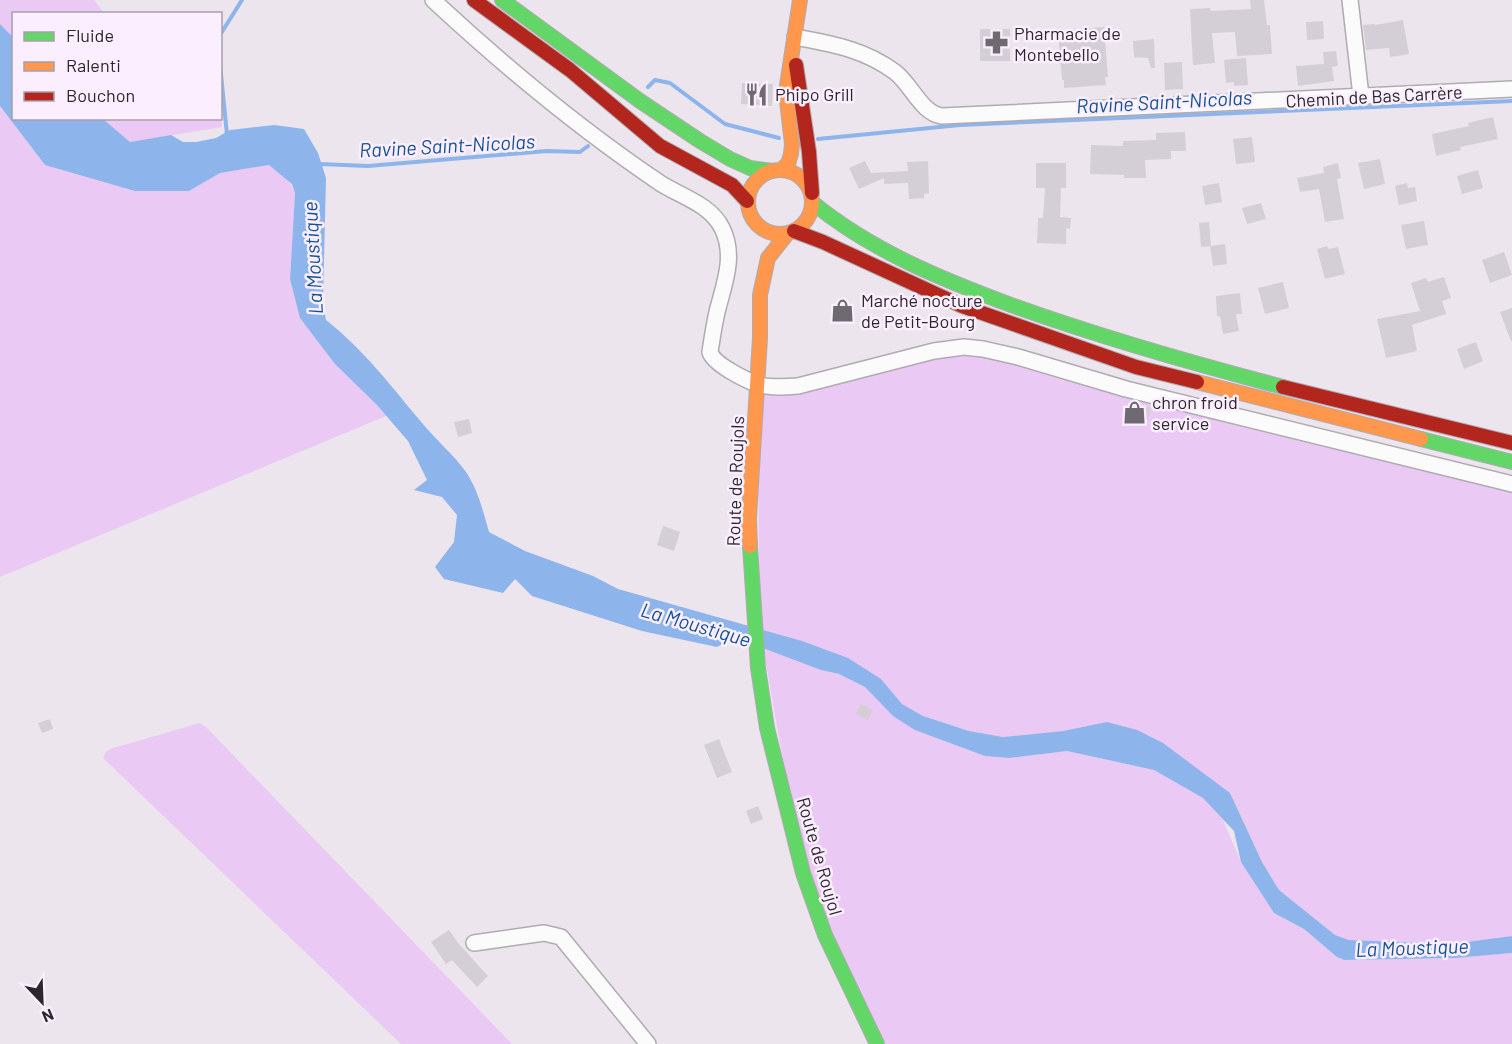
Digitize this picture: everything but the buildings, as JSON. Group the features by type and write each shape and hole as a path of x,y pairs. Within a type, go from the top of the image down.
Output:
{"main road":[{"path":"474,0 570,70 660,146 732,185 749,208 754,222 765,231 774,234 790,233 823,242 962,306 1136,367 1512,462"},
{"path":"502,0 700,141 750,168 777,170 801,177 807,184 812,198 839,224 866,242 951,282 1023,310 1136,346 1217,369 1512,443"},
{"path":"749,208 752,186 764,174 788,164 791,154 792,144 786,92 800,0"},
{"path":"790,233 805,223 812,210 809,152 794,44"},
{"name":"Route de Roujols","path":"749,208 760,295 758,384 752,446 749,518 758,668"},
{"name":"Route de Roujols","path":"760,295 768,258 790,233"},
{"name":"Route de Roujol","path":"758,668 767,728 803,873 825,935 877,1044"}],"street":[{"path":"433,0 582,126 661,183 704,207 715,217 722,228 728,246 728,263 710,352 718,364 758,384 781,388 798,386 934,351 964,347 982,349 1018,357 1126,389 1512,484"},
{"path":"1350,0 1361,96"},
{"name":"Chemin de Bas Carrère","path":"794,44 848,47 879,62 895,72 909,85 923,105 937,115 1006,114 1512,89"},
{"path":"474,943 544,933 561,937 648,1044"}],"shaded area":[{"path":"0,0 94,0 103,12 12,12 12,36 0,24"},
{"path":"0,106 45,165 189,191 220,173 269,165 281,174 291,184 295,193 290,279 386,416 0,577"},
{"path":"104,120 222,120 222,127 130,142"},
{"path":"964,347 1512,484 1512,936 1451,944 1349,940 1334,935 1279,890 1262,862 1230,793 1210,779 1104,723 1063,731 1003,737 969,731 923,716 902,704 881,679 760,629 757,384 781,388"},
{"path":"763,647 821,670 839,674 865,687 893,716 985,756 1009,758 1067,751 1154,770 1203,798 1222,818 1241,862 1274,913 1304,929 1337,957 1344,960 1455,958 1512,953 1512,1044 877,1044 803,873"},
{"path":"200,723 512,1044 401,1044 103,758 110,749"}],"water":[{"name":"La Moustique","path":"0,24 12,36 12,120 104,120 130,142 171,135 183,142 196,142 216,138 230,130 274,125 304,129 318,153 326,178 323,301 326,320 366,357 461,466 477,493 489,532 525,551 593,576 618,589 802,641 848,658 881,679 902,704 923,716 969,731 1003,737 1063,731 1107,722 1137,730 1163,743 1230,793 1262,862 1279,890 1335,935 1349,940 1451,944 1512,936 1512,953 1455,958 1344,960 1337,957 1304,929 1274,913 1241,862 1234,831 1203,798 1154,770 1067,751 1009,758 985,756 915,730 893,716 865,687 839,674 821,670 744,641 730,640 717,647 642,631 532,596 515,579 503,593 444,579 435,567 454,542 457,515 442,497 414,490 427,480 408,441 376,404 335,364 300,318 290,279 295,193 292,184 269,165 220,173 189,191 135,191 45,165 0,106"}],"waterway":[{"path":"222,32 242,0"},
{"name":"Ravine Saint-Nicolas","path":"648,87 655,80 670,83 725,124 779,138"},
{"path":"222,84 227,135"},
{"name":"Ravine Saint-Nicolas","path":"818,139 960,125 1512,101"},
{"name":"Ravine Saint-Nicolas","path":"319,164 368,166 547,151 580,152 588,146"}],"traffic: fast":[{"path":"502,0 640,101 700,141 750,168 772,171"},
{"path":"813,203 883,250 985,295 1112,339 1283,387"},
{"path":"1421,439 1512,462"},
{"path":"750,546 758,668 767,728 803,873 825,935 877,1044"}],"traffic: slow":[{"path":"782,169 788,164 791,154 792,144 786,92 800,0"},
{"path":"774,170 786,170 803,179 810,190 812,202 810,214 803,225 786,234 774,234 762,229 753,220 748,208 748,196 753,184 762,175 774,170"},
{"path":"750,546 749,518 760,338 760,295 768,258 787,234"},
{"path":"1197,382 1421,439"}],"traffic: jam":[{"path":"474,0 570,70 660,146 732,185 747,201"},
{"path":"796,65 809,152 812,193"},
{"path":"794,231 962,306 1136,367 1197,382"},
{"path":"1283,387 1512,443"}],"place":[{"name":"Pharmacie de Montebello","path":"996,43"},
{"name":"Phipo Grill","path":"757,94"},
{"name":"Marché nocture de Petit-Bourg","path":"843,310"},
{"name":"chron froid service","path":"1134,412"}]}
